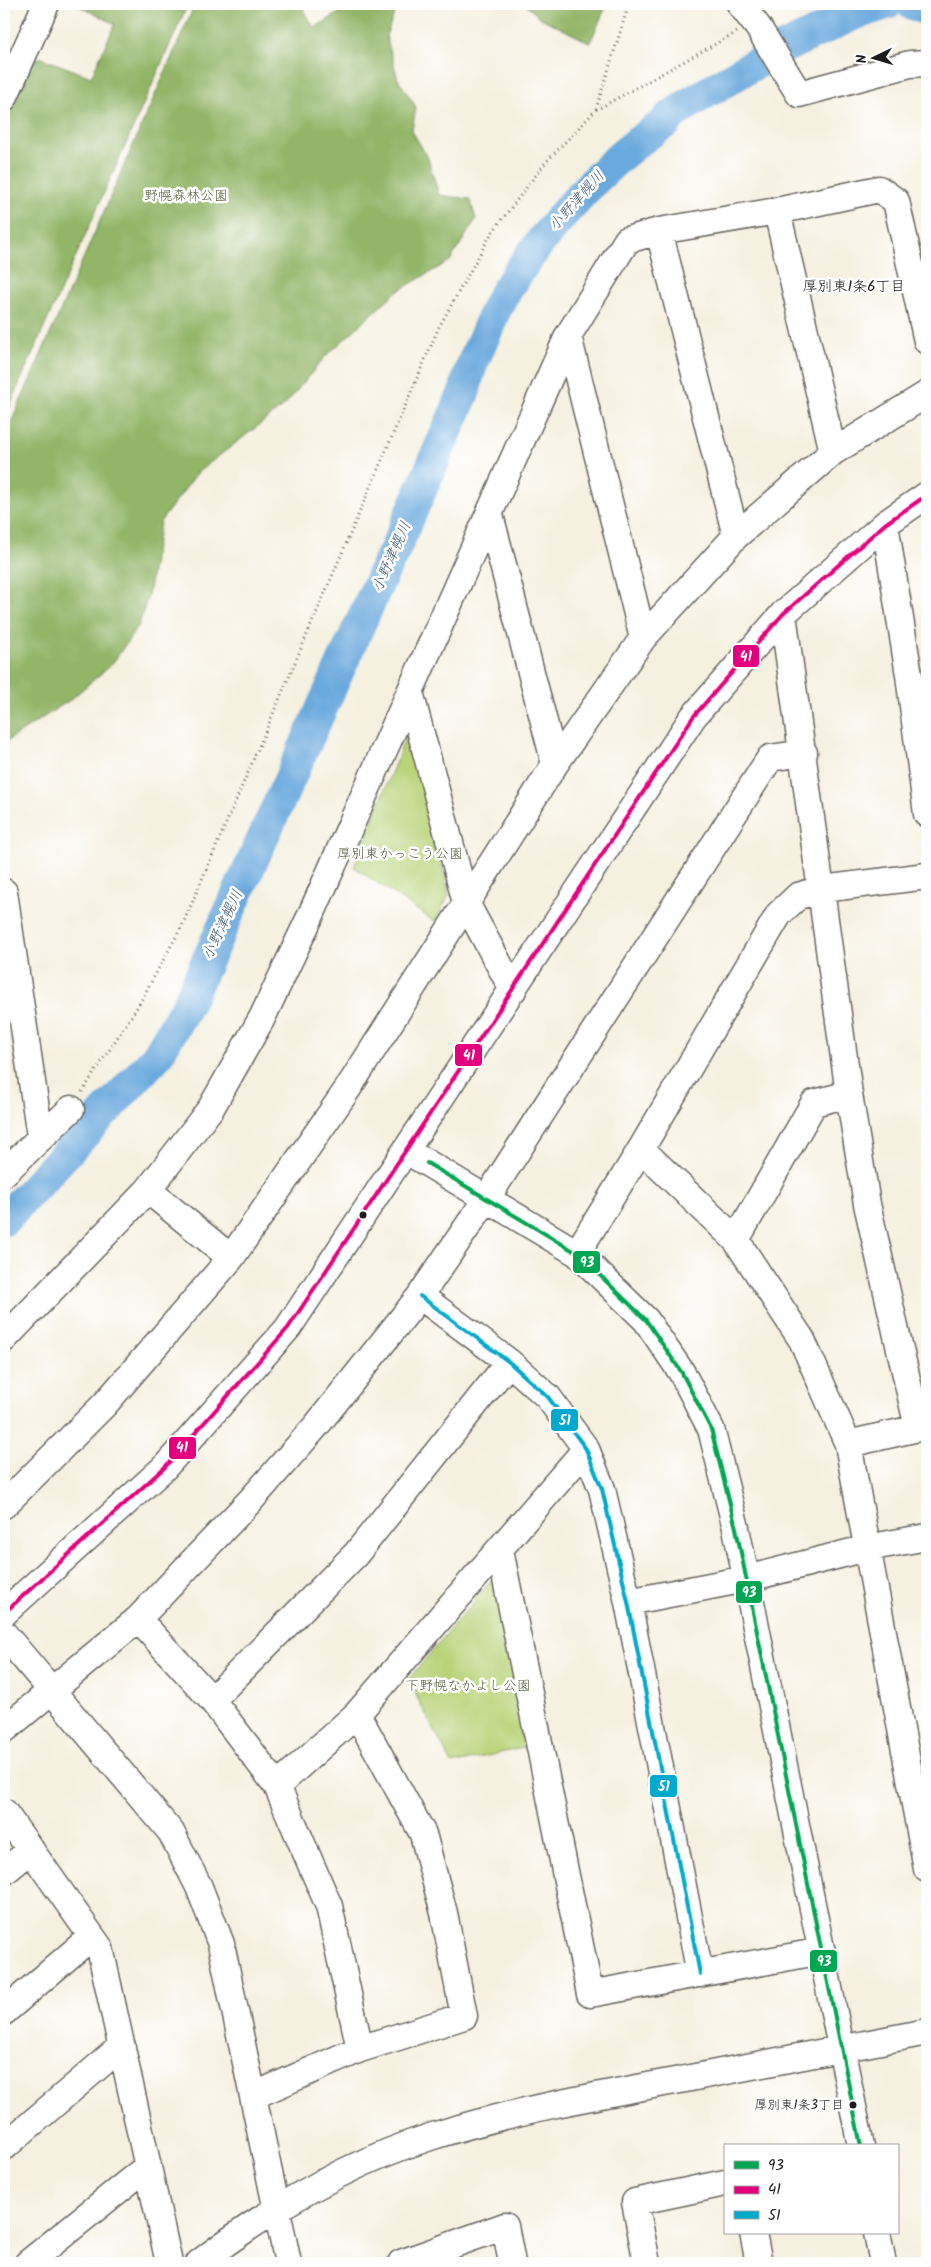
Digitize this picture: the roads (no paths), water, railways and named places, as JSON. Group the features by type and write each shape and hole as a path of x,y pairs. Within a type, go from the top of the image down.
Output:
{"street":[{"path":"4,98 46,4"},
{"path":"751,17 799,94 901,66 927,63"},
{"path":"4,1339 148,1190 211,1108 262,1018 314,908 568,336 627,240 659,231 777,211 879,189 896,201 925,324"},
{"path":"777,211 834,452"},
{"path":"659,231 736,536"},
{"path":"568,336 643,638"},
{"path":"4,1505 105,1404 231,1258 347,1090 555,764 643,638 736,536 834,452 927,394"},
{"path":"4,1613 165,1467 288,1328 693,717 783,614 885,524 927,495"},
{"path":"490,515 555,764"},
{"path":"885,524 918,668 927,814"},
{"path":"783,614 804,753 849,1094 867,1204 923,1427 848,1444"},
{"path":"410,692 466,904 513,990"},
{"path":"4,1730 138,1619 251,1500 316,1426 420,1296 486,1198 770,758 804,753"},
{"path":"577,1253 641,1149 779,914 798,896 822,889 927,876"},
{"path":"4,892 40,1136"},
{"path":"736,1240 814,1103 849,1094"},
{"path":"4,1174 40,1136 70,1109"},
{"path":"641,1149 736,1240 802,1340 848,1444 927,1869"},
{"path":"407,1150 577,1253 646,1320 682,1373 711,1429 736,1528 862,2144"},
{"path":"148,1190 231,1258"},
{"path":"420,1296 509,1362 548,1397 586,1449 602,1489 628,1602 700,1974"},
{"path":"212,1700 356,1554 509,1362"},
{"path":"277,1786 357,1714 586,1449"},
{"path":"628,1602 746,1579 867,1548 927,1537"},
{"path":"500,1550 590,1994 822,1951"},
{"path":"138,1619 212,1700 277,1786 329,1906 360,2049"},
{"path":"4,1634 171,1832 199,1887 221,1944 288,2263"},
{"path":"253,2096 360,2049 464,2016 444,1913 423,1834 357,1714"},
{"path":"4,1812 100,1948 169,2263"},
{"path":"4,1872 31,1850"},
{"path":"4,2012 91,1937"},
{"path":"199,2263 277,2208 313,2187 384,2155 433,2136 550,2105 927,2032"},
{"path":"4,2146 122,2046"},
{"path":"28,2263 148,2166"},
{"path":"647,2263 635,2202 724,2183"},
{"path":"401,2263 505,2226 512,2263"},
{"path":"754,2234 759,2263"},
{"path":"878,2234 883,2263"}],"waterway":[{"name":"小野津幌川","path":"4,1220 157,1056 187,1005 393,554 465,390 468,376 496,308 538,245 557,221 599,176 644,137 667,122 668,118 775,52 853,15 886,4"},
{"name":"小野津幌川","path":"912,4 927,10"}],"place":[{"name":"厚別東1条3丁目","path":"853,2105"}],"district":[{"name":"厚別東1条6丁目","path":"854,287"}],"park label":[{"name":"野幌森林公園","path":"186,196"},
{"name":"厚別東かっこう公園","path":"400,854"},
{"name":"下野幌なかよし公園","path":"468,1686"}]}
